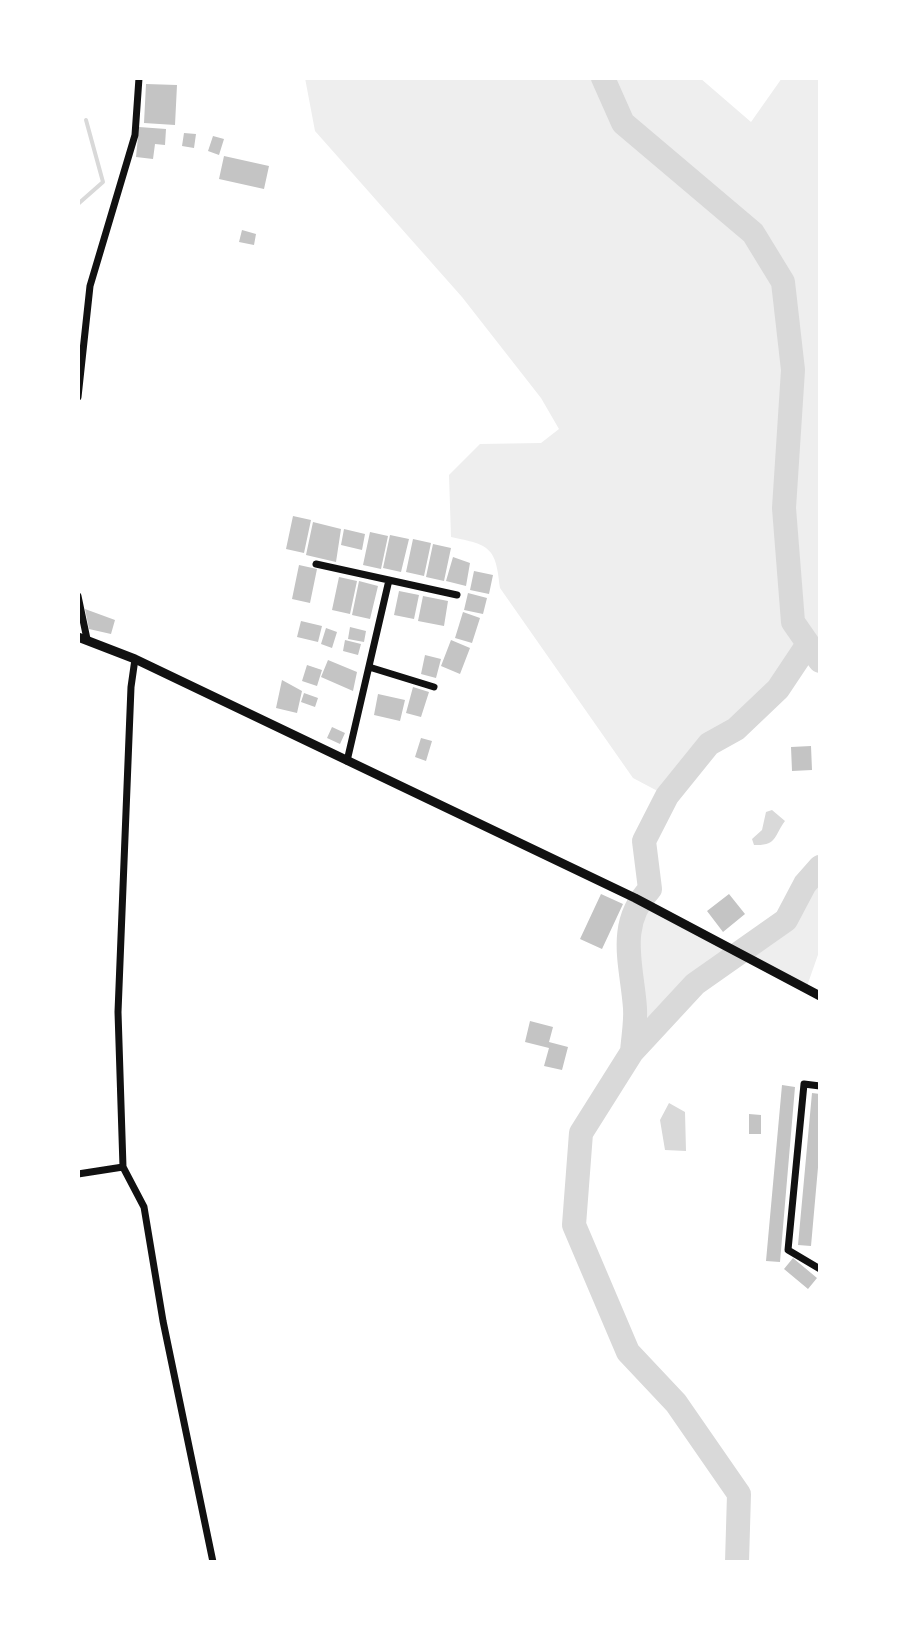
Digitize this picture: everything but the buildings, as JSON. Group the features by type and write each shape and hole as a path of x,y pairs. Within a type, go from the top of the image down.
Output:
{"main road":[{"path":"82,638 135,659 635,898 820,996"}],"street":[{"path":"78,397 90,286 135,135 139,78"},
{"path":"316,564 457,595"},
{"path":"347,761 389,580"},
{"path":"78,596 82,638"},
{"path":"135,659 131,687 118,1012 123,1167 147,1219 163,1321 213,1562"},
{"path":"369,667 434,687"},
{"path":"820,1086 804,1084 788,1250 820,1269"},
{"path":"78,1174 123,1167"}],"shaded area":[{"path":"305,78 700,78 751,122 782,78 820,78 820,661 808,645 778,689 736,729 709,744 667,796 633,778 500,588 496,564 489,550 451,537 449,475 480,444 541,443 559,429 541,398 462,297 315,131"},
{"path":"772,810 785,821 771,842 754,845 752,839 762,830 766,812"},
{"path":"820,867 820,949 806,989 740,952 786,920 805,884"},
{"path":"639,900 740,952 695,984 632,1052 635,1010 625,950"},
{"path":"669,1103 685,1112 686,1151 665,1150 660,1120"}],"waterway":[{"path":"603,78 623,123 753,233 783,282 793,370 784,508 793,622 820,661"},
{"path":"78,204 103,182 86,120"},
{"path":"632,1052 635,1013 629,946 633,917 650,889 644,841 667,796 709,744 736,729 778,689 808,644"},
{"path":"737,1562 739,1494 676,1403 628,1352 574,1225 581,1133 632,1052 695,984 786,920 805,884 820,867"}]}
